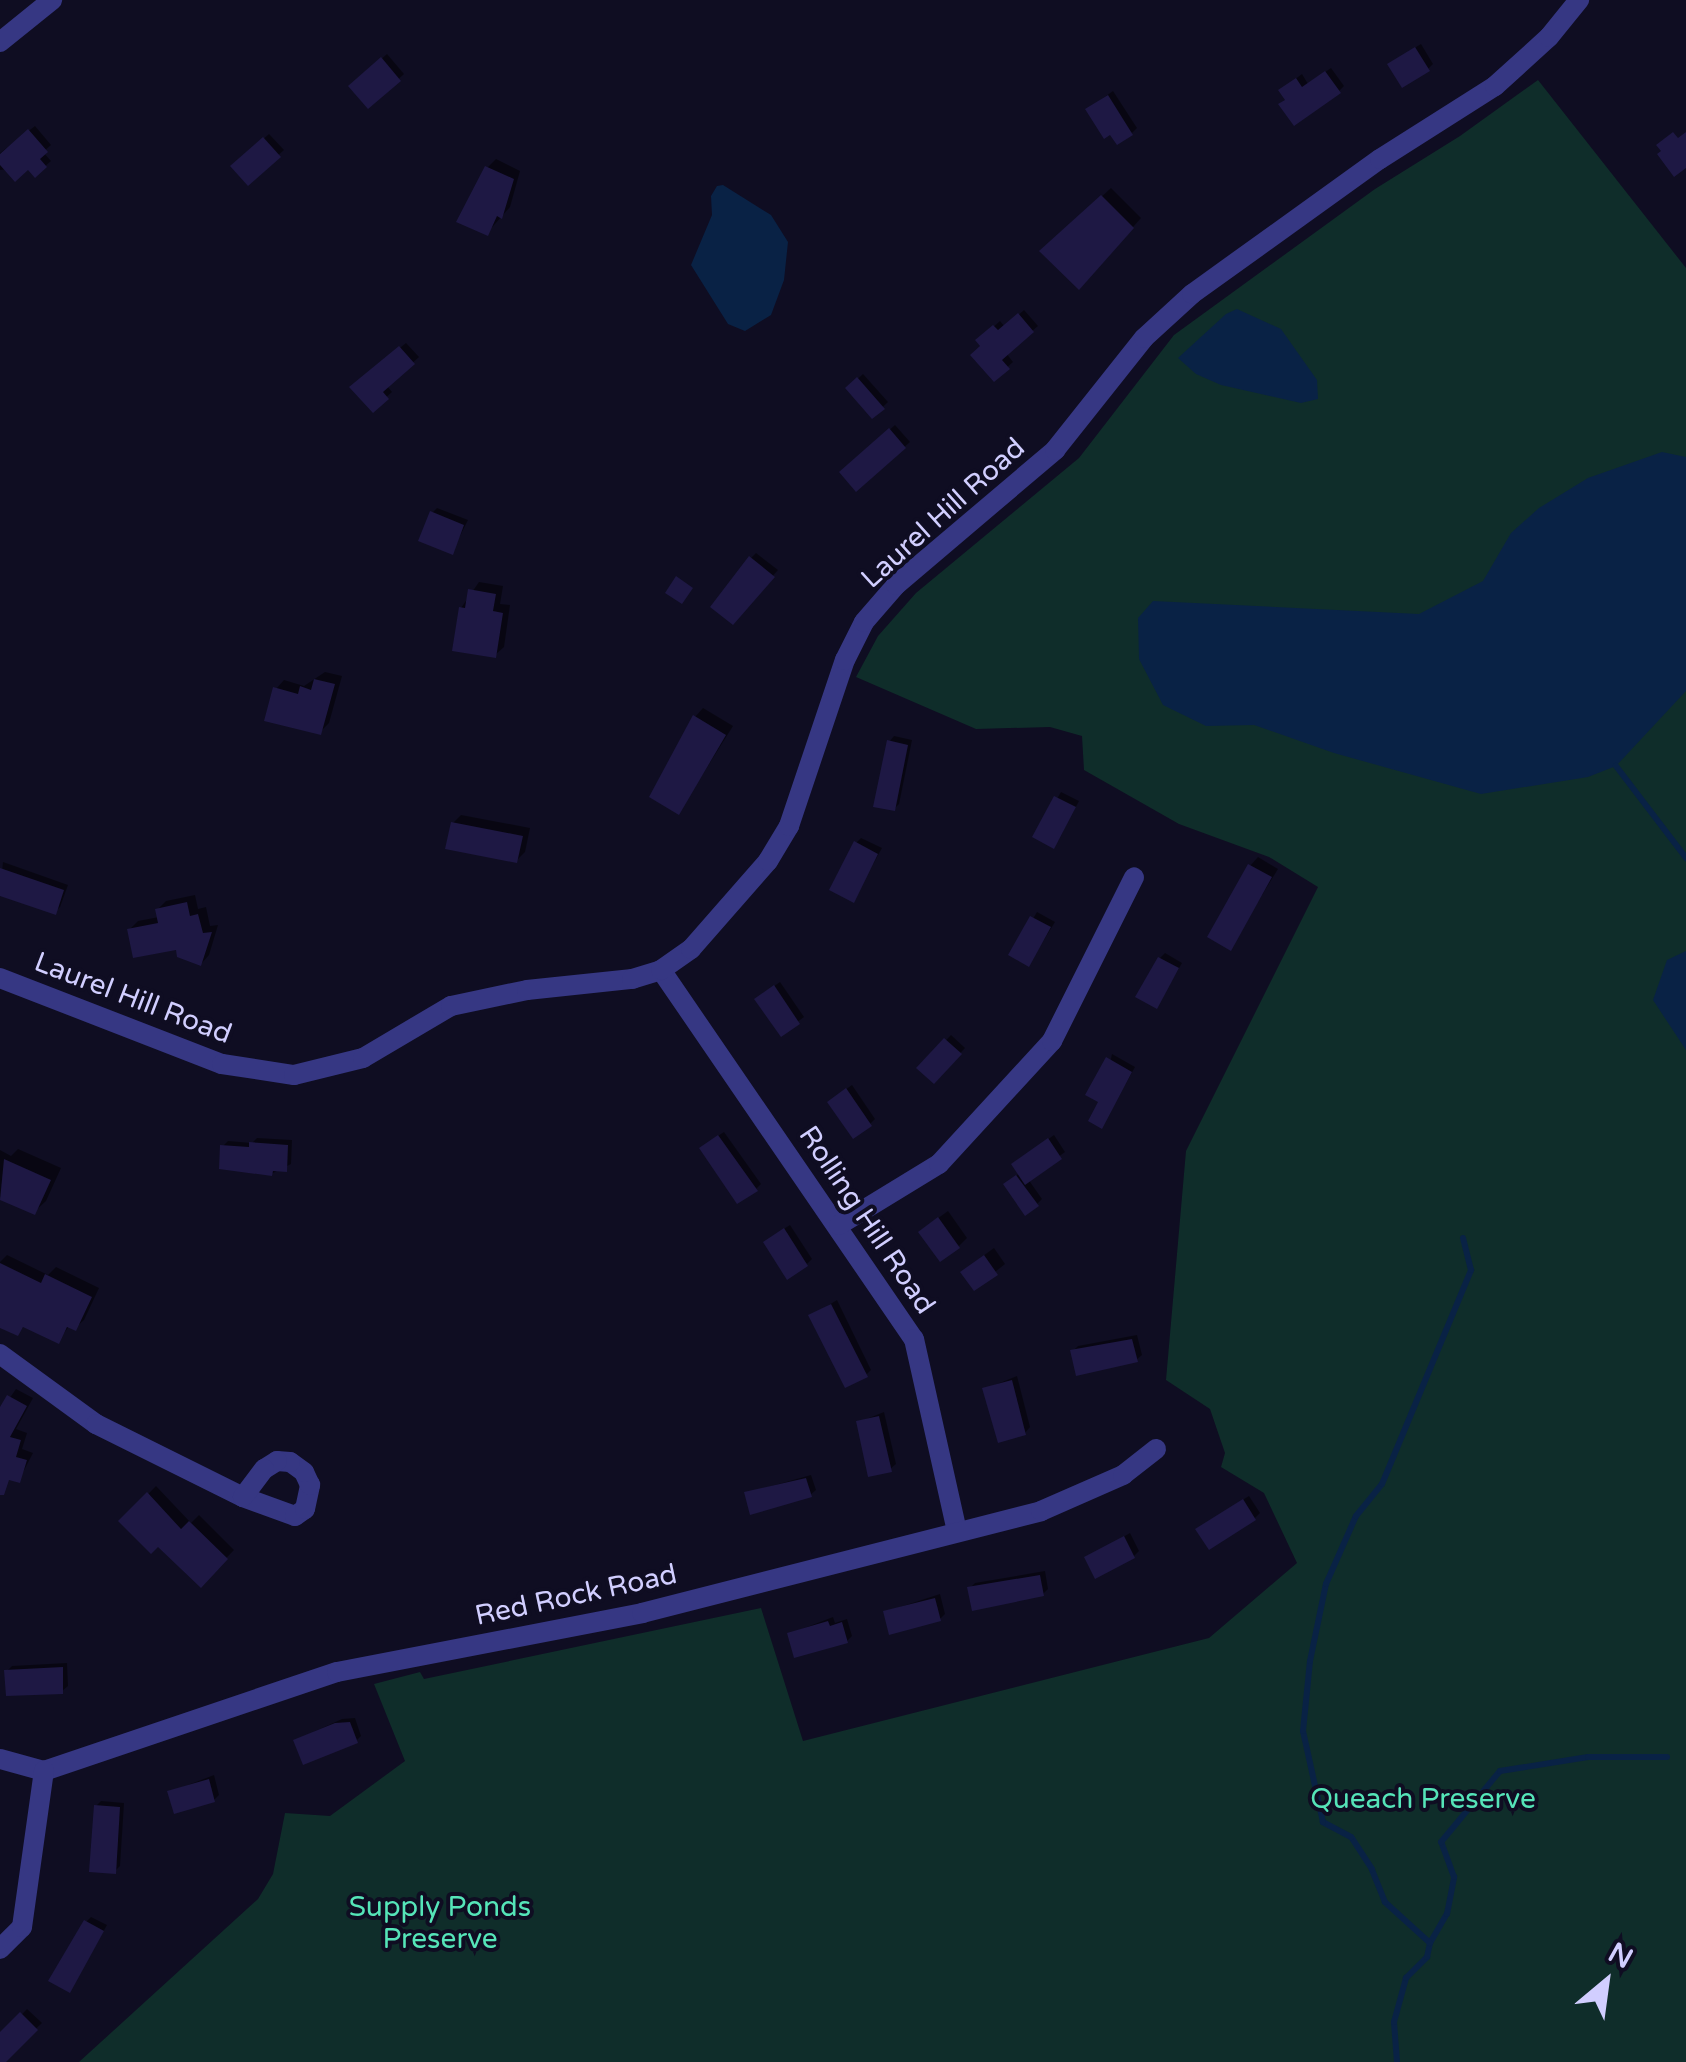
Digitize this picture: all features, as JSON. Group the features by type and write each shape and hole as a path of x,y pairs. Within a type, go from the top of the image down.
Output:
{"street":[{"path":"0,42 52,0"},
{"name":"Laurel Hill Road","path":"0,978 222,1064 294,1075 363,1058 451,1006 527,990 632,979 661,970 691,949 768,861 789,826 845,660 864,622 896,585 1054,450 1144,338 1192,294 1391,152 1495,86 1548,37 1578,0"},
{"path":"839,1225 939,1164 1052,1041 1134,877"},
{"name":"Rolling Hill Road","path":"661,970 839,1225 914,1340 958,1531"},
{"path":"0,1354 96,1424 243,1497"},
{"name":"Red Rock Road","path":"44,1771 336,1672 642,1613 1041,1511 1123,1474 1156,1449"},
{"path":"0,1758 44,1771 22,1927 0,1949"}],"green space":[{"path":"1538,80 1686,268 1686,2062 79,2062 258,1899 273,1874 285,1813 330,1816 405,1761 374,1684 420,1672 424,1679 761,1608 803,1741 1209,1638 1297,1563 1264,1493 1221,1467 1225,1453 1210,1409 1166,1380 1186,1151 1318,887 1269,857 1179,824 1084,770 1082,736 1050,727 976,729 856,677 878,636 916,593 1079,458 1174,335 1375,189 1460,136"}],"water":[{"path":"723,185 771,215 788,242 784,280 771,315 745,331 728,324 691,265 712,215 711,196 717,186"},
{"path":"1237,309 1281,329 1317,380 1318,399 1301,403 1221,385 1196,374 1178,358 1226,314"},
{"path":"1662,452 1686,457 1686,691 1616,766 1588,777 1481,794 1334,753 1254,725 1206,726 1163,705 1139,659 1138,618 1153,601 1419,614 1483,581 1511,533 1539,508 1588,478"},
{"path":"1686,951 1686,1050 1653,1000 1667,960"}],"building":[{"path":"1415,47 1430,71 1402,88 1387,64"},
{"path":"381,57 401,81 368,109 348,86"},
{"path":"1325,71 1341,93 1294,126 1278,104 1285,100 1278,90 1296,78 1302,87"},
{"path":"1108,95 1133,135 1117,145 1110,135 1104,139 1085,109"},
{"path":"28,129 48,152 40,159 47,167 35,178 28,170 15,182 0,165 0,154"},
{"path":"1673,132 1678,138 1686,132 1686,168 1674,177 1657,154 1661,151 1656,145"},
{"path":"263,137 281,157 248,186 230,166"},
{"path":"485,166 514,179 502,219 497,216 488,236 456,222"},
{"path":"1101,195 1134,228 1079,290 1039,251"},
{"path":"1018,313 1034,332 1002,360 1010,369 994,382 970,355 980,346 975,340 993,325 998,330"},
{"path":"399,346 415,364 383,392 389,399 373,413 349,387"},
{"path":"857,377 885,409 872,419 845,388"},
{"path":"889,428 906,448 856,492 839,472"},
{"path":"430,511 464,525 453,555 418,541"},
{"path":"749,556 775,577 733,625 710,607"},
{"path":"676,576 693,588 682,604 665,593"},
{"path":"468,589 496,594 493,611 503,613 496,658 452,651 459,607 465,608"},
{"path":"314,679 335,684 321,735 264,721 273,687 298,694 300,686 311,690"},
{"path":"693,715 726,735 679,815 649,797"},
{"path":"887,740 908,745 895,811 873,807"},
{"path":"1054,796 1076,807 1054,849 1032,837"},
{"path":"451,822 523,836 517,863 445,849"},
{"path":"854,841 878,854 854,903 829,890"},
{"path":"1248,864 1272,877 1231,951 1207,937"},
{"path":"0,868 64,890 56,915 0,896"},
{"path":"187,902 190,916 198,914 203,933 212,932 201,966 177,957 176,950 133,958 127,929 158,923 155,909"},
{"path":"1030,916 1051,927 1029,967 1008,955"},
{"path":"1158,957 1179,968 1157,1009 1135,997"},
{"path":"774,985 800,1024 781,1037 754,999"},
{"path":"944,1038 962,1054 934,1084 916,1068"},
{"path":"1106,1057 1132,1072 1102,1129 1088,1121 1098,1102 1085,1095"},
{"path":"846,1088 872,1126 853,1139 827,1102"},
{"path":"718,1135 758,1191 737,1204 699,1148"},
{"path":"1048,1138 1062,1159 1025,1185 1011,1164"},
{"path":"249,1142 288,1145 287,1172 273,1171 272,1176 219,1169 220,1145 249,1147"},
{"path":"4,1159 51,1180 35,1215 0,1200"},
{"path":"1016,1175 1039,1206 1025,1216 1003,1184"},
{"path":"938,1217 960,1248 940,1262 918,1232"},
{"path":"784,1228 808,1266 787,1280 763,1242"},
{"path":"984,1255 998,1275 974,1291 960,1272"},
{"path":"0,1263 41,1283 45,1274 92,1297 76,1331 67,1327 59,1344 23,1327 18,1336 0,1328"},
{"path":"831,1304 868,1377 845,1388 808,1315"},
{"path":"1132,1339 1138,1362 1076,1376 1070,1350"},
{"path":"1012,1380 1026,1435 998,1443 982,1388"},
{"path":"7,1395 27,1406 10,1437 21,1440 16,1457 27,1460 20,1483 9,1480 4,1495 0,1495 0,1407"},
{"path":"879,1416 892,1472 868,1477 856,1421"},
{"path":"806,1478 812,1497 750,1515 744,1492"},
{"path":"147,1492 181,1529 189,1521 228,1559 201,1588 158,1547 151,1554 118,1521"},
{"path":"1243,1499 1256,1520 1209,1550 1195,1529"},
{"path":"1124,1536 1135,1558 1095,1579 1084,1557"},
{"path":"1040,1575 1044,1596 972,1611 967,1587"},
{"path":"935,1598 941,1621 889,1635 883,1611"},
{"path":"828,1621 830,1626 842,1622 848,1643 794,1658 787,1633"},
{"path":"63,1667 63,1694 6,1696 4,1670"},
{"path":"350,1722 358,1743 303,1765 293,1740 335,1723"},
{"path":"209,1779 215,1802 174,1814 167,1791"},
{"path":"94,1805 120,1807 116,1874 89,1872"},
{"path":"84,1920 104,1931 70,1993 48,1981"},
{"path":"20,2012 38,2030 6,2062 0,2062 0,2032"}],"waterway":[{"path":"1616,766 1686,858"},
{"path":"1397,2062 1394,2022 1406,1978 1427,1957 1430,1943 1385,1902 1372,1869 1351,1837 1323,1822 1303,1731 1310,1661 1326,1584 1356,1516 1382,1484 1471,1270 1463,1238"},
{"path":"1430,1943 1447,1914 1454,1877 1441,1842 1500,1771 1588,1757 1667,1757"}],"park label":[{"name":"Queach Preserve","path":"1423,1799"},
{"name":"Supply Ponds Preserve","path":"440,1923"}]}
